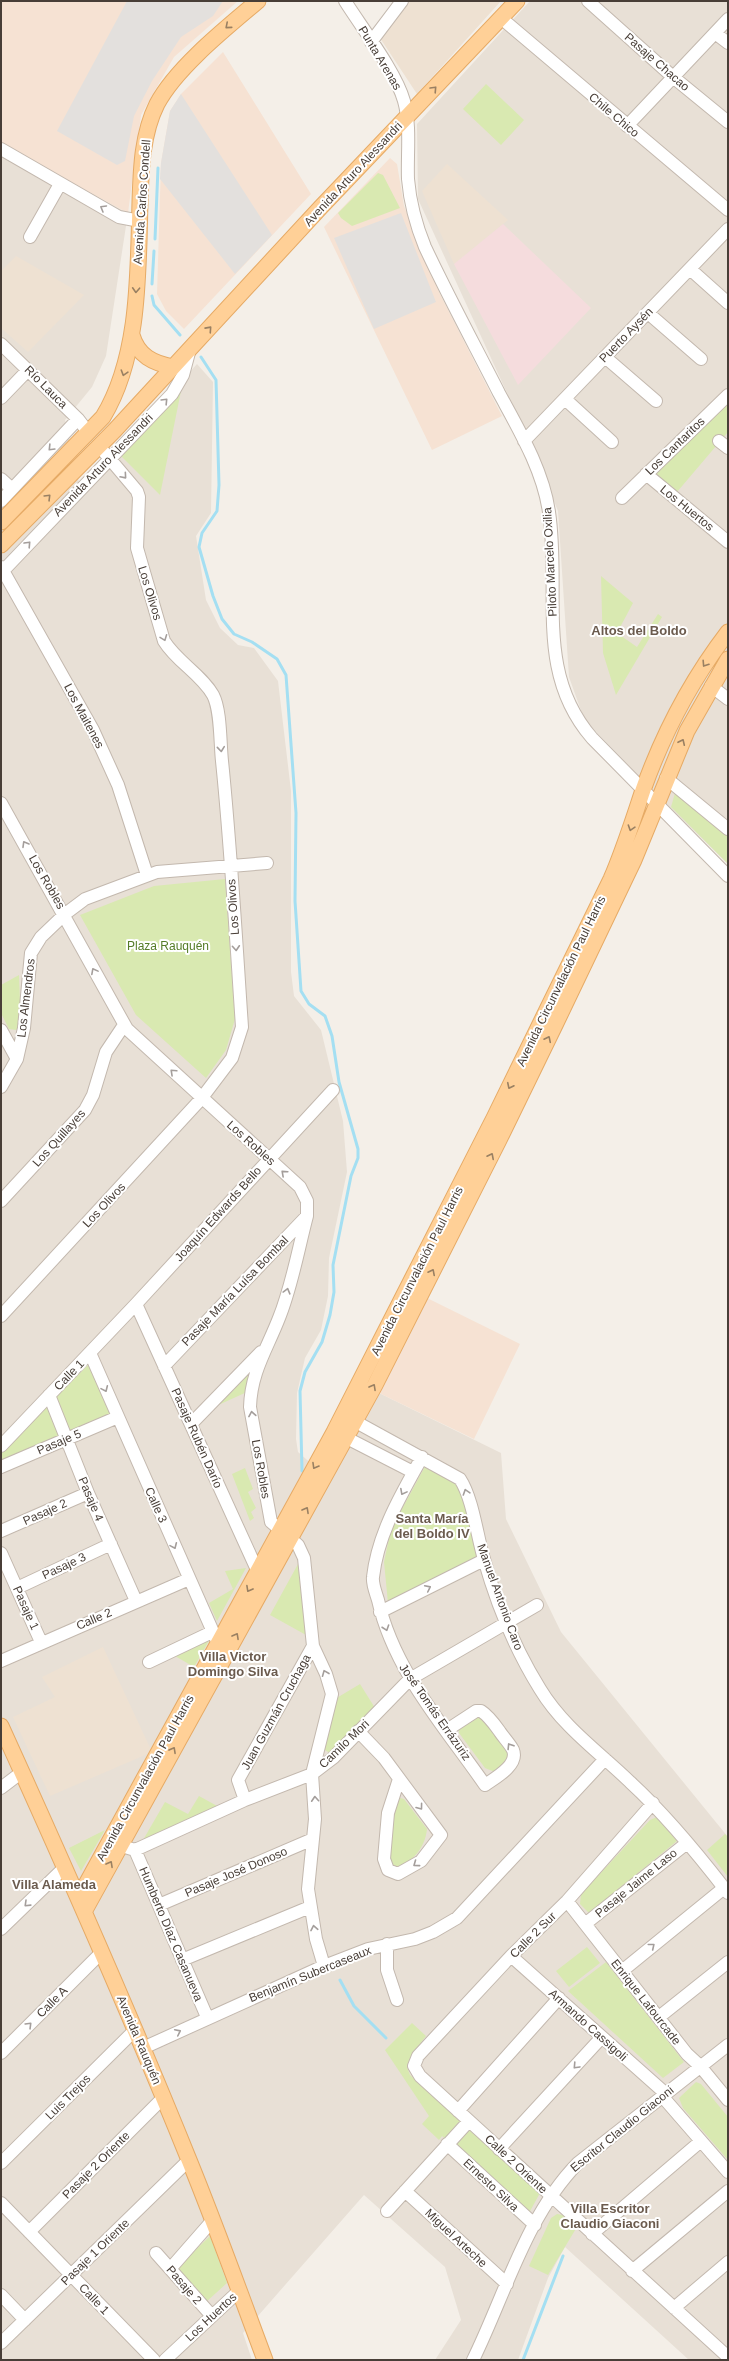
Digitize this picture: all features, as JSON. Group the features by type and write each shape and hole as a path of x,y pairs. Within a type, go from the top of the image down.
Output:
{"main road":[{"name":"Avenida Carlos Condell","path":"103,417 122,380 132,335 144,145 149,124 157,105 175,78 223,31 258,1"},
{"name":"Avenida Arturo Alessandri","path":"1,545 99,446 517,1"},
{"path":"132,335 137,348 147,358 173,367"},
{"path":"1,522 103,417"},
{"path":"99,446 103,417"},
{"name":"Avenida Circunvalación Paul Harris","path":"219,1644 286,1534 340,1435 445,1216 611,879 630,833 643,790 681,706 704,666 728,632"},
{"name":"Avenida Circunvalación Paul Harris","path":"348,1418 499,1140 624,880 687,731 711,686 728,659"},
{"name":"Avenida Circunvalación Paul Harris","path":"82,1904 258,1572 286,1534"},
{"name":"Avenida Rauquén","path":"1,1726 82,1904 143,2048 189,2160 265,2360"}],"street":[{"name":"Punta Arenas","path":"345,1 398,85 407,117"},
{"path":"371,42 402,1"},
{"name":"Pasaje Chacao","path":"588,1 673,77 728,122"},
{"name":"Chile Chico","path":"501,18 728,210"},
{"path":"627,126 728,19"},
{"path":"715,33 728,43"},
{"name":"Piloto Marcelo Oxilia","path":"407,117 410,194 418,231 444,288 524,441 542,482 550,514 554,651 563,693 581,726 728,876"},
{"path":"1,149 119,217 140,221"},
{"path":"30,237 60,184"},
{"name":"Puerto Aysén","path":"524,441 728,229"},
{"path":"690,269 728,303"},
{"path":"648,313 702,359"},
{"name":"Río Lauca","path":"1,344 78,419 88,432"},
{"name":"Avenida Arturo Alessandri","path":"2,570 172,394 183,375 190,349"},
{"path":"605,357 656,401"},
{"path":"1,398 28,370"},
{"name":"Los Cantaritos","path":"622,498 728,395"},
{"path":"565,399 612,442"},
{"path":"1,501 78,419"},
{"name":"Los Olivos","path":"1,1316 201,1099 232,1058 242,1027 224,774 216,707 213,695 170,651 164,641 137,548 139,497 137,491 99,446"},
{"name":"Los Huertos","path":"646,474 728,542"},
{"path":"1,479 12,489"},
{"name":"Los Maitenes","path":"2,570 93,730 118,785 147,875"},
{"path":"711,686 728,699"},
{"path":"666,778 728,829"},
{"name":"Los Robles","path":"1,803 65,914 124,1025 201,1099 303,1191 307,1201 307,1216 280,1317 265,1348 251,1388 250,1407 271,1522 298,1545 304,1558 313,1646 326,1674 332,1694 312,1774"},
{"name":"Los Almendros","path":"1,1087 17,1059 24,1028 31,953 42,937 65,914 85,899 157,872 267,863"},
{"name":"Los Quillayes","path":"1,1202 85,1110 93,1095 106,1052 124,1025"},
{"path":"1,1030 17,1059"},
{"name":"Joaquín Edwards Bello","path":"136,1304 333,1090"},
{"name":"Pasaje María Luísa Bombal","path":"164,1366 307,1216"},
{"name":"Calle 1","path":"1,1446 136,1304"},
{"name":"Pasaje Rubén Darío","path":"136,1304 258,1572"},
{"path":"191,1424 265,1348"},
{"name":"Calle 3","path":"90,1353 219,1644"},
{"name":"Pasaje 4","path":"49,1395 88,1493 136,1601"},
{"name":"Pasaje 5","path":"1,1467 66,1438 118,1418"},
{"name":"Manuel Antonio Caro","path":"348,1418 455,1475 463,1484 484,1560 506,1622 520,1655 541,1691 565,1723 653,1803 726,1890"},
{"path":"340,1435 413,1472"},
{"name":"José Tomás Errázuriz","path":"422,1457 413,1472 379,1542 372,1579 380,1612 393,1649 410,1679 485,1784 510,1765 514,1754 511,1746 488,1716 479,1710 447,1730"},
{"name":"Pasaje 2","path":"1,1531 88,1493"},
{"name":"Pasaje 3","path":"17,1588 111,1544"},
{"name":"Pasaje 1","path":"1,1553 41,1642"},
{"path":"380,1612 484,1560"},
{"name":"Calle 2","path":"1,1661 41,1642 189,1579"},
{"name":"Camilo Mori","path":"135,1850 245,1800 312,1774 333,1758 410,1679 537,1605"},
{"path":"149,1662 219,1644"},
{"name":"Juan Guzmán Cruchaga","path":"245,1800 238,1780 313,1646"},
{"path":"358,1731 384,1758 442,1835 428,1854 412,1868 398,1874 386,1867 384,1859 388,1813 399,1779"},
{"name":"Benjamín Subercaseaux","path":"143,2048 207,2017 324,1966 387,1944 415,1939 433,1932 457,1918 605,1759"},
{"path":"1,1788 22,1772"},
{"path":"312,1774 315,1800 308,1889 310,1907 324,1966"},
{"name":"Calle 2 Sur","path":"414,2066 418,2056 511,1956 567,1901 653,1803"},
{"name":"Pasaje José Donoso","path":"159,1905 313,1839"},
{"name":"Pasaje Jaime Laso","path":"585,1924 687,1843"},
{"path":"115,1844 135,1850"},
{"name":"Humberto Díaz Casanueva","path":"135,1850 207,2017"},
{"path":"1,1929 65,1867"},
{"path":"622,1971 726,1890"},
{"name":"Enrique Lafourcade","path":"567,1901 687,2054 700,2066 728,2100"},
{"path":"182,1960 310,1907"},
{"path":"387,1944 387,1970 397,2000"},
{"name":"Calle A","path":"1,2053 102,1952"},
{"name":"Armando Cassigoli","path":"511,1956 602,2037 664,2095 728,2172"},
{"path":"659,2018 728,1962"},
{"path":"458,2111 559,1998"},
{"name":"Luis Trejos","path":"1,2163 135,2030"},
{"path":"499,2149 602,2037"},
{"name":"Escritor Claudio Giaconi","path":"473,2360 535,2225 551,2196 578,2163 728,2044"},
{"name":"Calle 2 Oriente","path":"414,2066 420,2076 728,2357"},
{"name":"Pasaje 2 Oriente","path":"29,2232 163,2098"},
{"path":"387,2211 469,2121"},
{"path":"592,2234 701,2141"},
{"name":"Ernesto Silva","path":"447,2144 535,2225"},
{"name":"Pasaje 1 Oriente","path":"1,2343 189,2160"},
{"name":"Miguel Arteche","path":"405,2191 507,2284"},
{"path":"632,2271 728,2191"},
{"name":"Calle 1","path":"1,2203 154,2360"},
{"path":"170,2269 212,2221"},
{"name":"Pasaje 2","path":"156,2254 212,2316"},
{"path":"674,2308 728,2262"},
{"name":"Los Huertos","path":"165,2360 239,2291"},
{"path":"1,2296 25,2320"}],"shaded area":[{"path":"1,1 238,1 174,57 141,115 128,213 1,145"},
{"path":"127,1 223,1 213,16 181,37 152,81 134,116 125,161 117,165 57,131"},
{"path":"404,1 501,1 417,94 378,35"},
{"path":"530,1 728,1 728,864 653,791 584,719 569,677 558,511 530,443 418,199 417,124"},
{"path":"223,52 311,194 184,329 166,311 157,294 161,163 170,111 181,94"},
{"path":"181,94 272,235 235,274 160,179 161,163 170,111"},
{"path":"1,145 128,213 106,356 92,387 65,420 80,487 116,452 197,364 213,382 211,513 196,536 206,600 220,628 238,645 254,648 278,681 291,791 291,972 294,996 321,1030 343,1121 347,1172 329,1258 328,1296 321,1330 305,1358 297,1393 296,1439 298,1452 331,1481 377,1392 501,1453 506,1519 561,1632 728,1837 728,2360 689,2360 565,2247 548,2278 518,2360 435,2360 461,2320 445,2267 364,2195 243,2333 252,2360 1,2360"},
{"path":"390,158 397,164 404,206 440,294 502,416 432,450 324,227"},
{"path":"447,164 508,220 454,264 422,191"},
{"path":"401,213 436,302 374,329 334,238"},
{"path":"503,224 591,308 518,385 454,264"},
{"path":"16,256 84,295 28,352 1,328 1,271"},
{"path":"425,1297 520,1344 474,1439 377,1392"},
{"path":"103,1647 152,1752 50,1796 13,1717 55,1697 42,1677"}],"green space":[{"path":"486,84 524,120 501,145 463,109"},
{"path":"378,173 383,175 400,208 352,226 341,218 338,213"},
{"path":"181,391 160,495 120,455"},
{"path":"728,402 728,432 677,492 654,472"},
{"path":"601,576 633,603 617,633 637,647 658,614 662,617 616,695 603,653"},
{"path":"675,793 728,836 728,864 671,807"},
{"name":"Plaza Rauquén","path":"225,879 235,1019 226,1050 206,1078 136,1015 80,915 154,886"},
{"path":"19,975 21,1025 16,1030 9,1029 1,1013 1,985"},
{"path":"259,1360 247,1392 214,1407"},
{"path":"89,1364 111,1415 67,1434 54,1399"},
{"path":"49,1403 62,1436 1,1464 1,1454"},
{"path":"428,1461 457,1478 479,1555 388,1603 384,1562 391,1529"},
{"path":"245,1468 253,1489 248,1492 256,1508 251,1512 254,1518 250,1521 232,1474"},
{"path":"298,1564 306,1635 270,1615"},
{"path":"246,1568 217,1621 209,1603 233,1589 225,1571"},
{"path":"211,1637 194,1667 175,1656"},
{"path":"360,1684 375,1708 330,1753 323,1749 335,1699"},
{"path":"479,1717 485,1719 505,1746 508,1753 507,1760 495,1772 485,1768 459,1733 459,1729"},
{"path":"199,1796 219,1807 143,1840 165,1802 188,1814"},
{"path":"400,1798 404,1799 427,1829 424,1842 413,1858 395,1868 388,1860 394,1802"},
{"path":"657,1817 677,1841 589,1913 580,1904 581,1894 650,1820"},
{"path":"105,1830 81,1871 69,1848"},
{"path":"725,1834 728,1837 728,1877 707,1850"},
{"path":"587,1947 600,1963 569,1987 556,1971"},
{"path":"606,1962 684,2062 663,2078 568,1991"},
{"path":"412,2023 426,2036 412,2055 407,2067 410,2075 540,2193 529,2213 442,2136 439,2140 422,2124 429,2116 385,2050"},
{"path":"696,2082 701,2084 728,2117 728,2160 683,2108 679,2098"},
{"path":"557,2214 563,2215 577,2227 548,2275 529,2266 551,2218"},
{"path":"210,2236 227,2283 205,2303 180,2273 179,2266"}],"waterway":[{"path":"155,239 158,168"},
{"path":"152,284 154,251"},
{"path":"152,296 154,305 180,335"},
{"path":"201,357 216,380 219,485 217,511 202,533 199,547 213,596 222,619 234,634 252,642 277,659 286,675 296,813 295,901 301,991 309,1004 325,1016 332,1036 339,1082 358,1149 358,1158 351,1176 333,1265 334,1292 330,1315 322,1342 305,1372 300,1391 302,1471"},
{"path":"340,1980 354,2006 386,2038"},
{"path":"523,2360 563,2256"}],"district":[{"name":"Altos del Boldo","path":"639,630"},
{"name":"Santa María del Boldo IV","path":"432,1526"},
{"name":"Villa Victor Domingo Silva","path":"233,1664"},
{"name":"Villa Alameda","path":"54,1884"},
{"name":"Villa Escritor Claudio Giaconi","path":"610,2216"}]}
